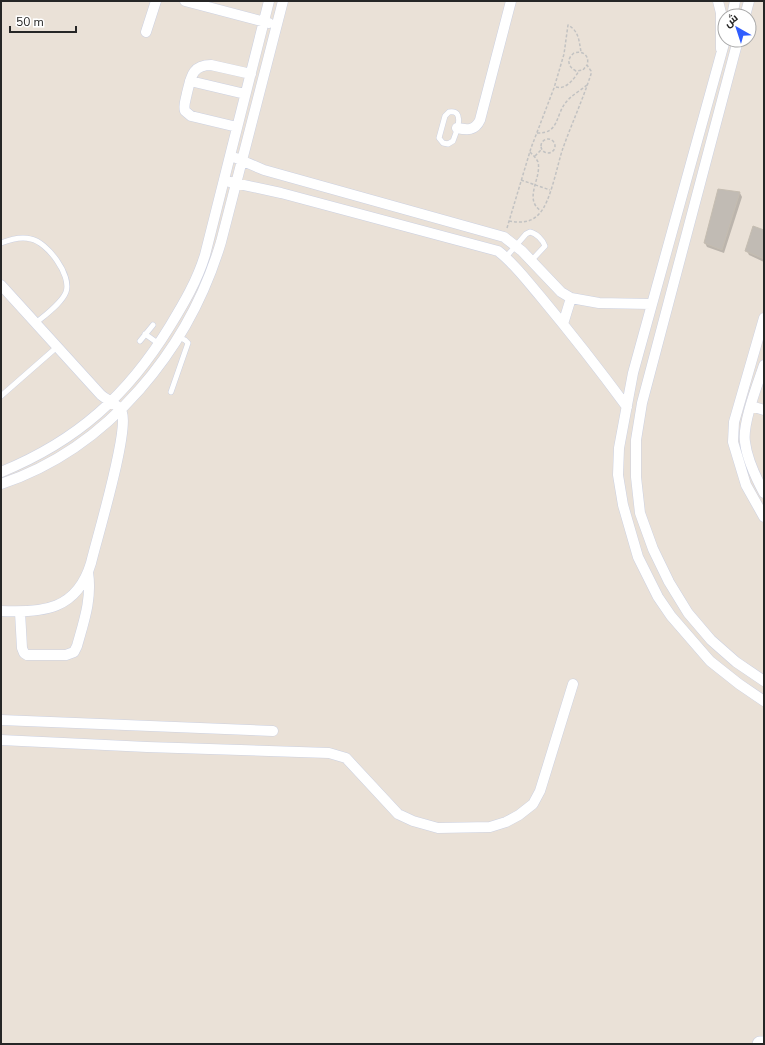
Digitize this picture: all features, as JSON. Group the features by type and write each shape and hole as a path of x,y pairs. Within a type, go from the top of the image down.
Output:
{"street":[{"path":"146,32 156,1"},
{"path":"185,1 277,25"},
{"path":"1,472 34,457 61,441 97,416 136,375 159,344 186,301 205,255 270,1"},
{"path":"1,484 23,476 56,458 94,432 120,409 132,398 157,368 197,306 210,275 221,242 283,1"},
{"path":"457,128 468,130 471,129 477,126 480,120 511,1"},
{"path":"718,1 721,13 720,60"},
{"path":"723,48 633,373 619,448 618,476 623,505 638,557 658,597 671,616 710,661 739,684 764,700"},
{"path":"736,48 646,390 636,440 636,477 640,513 653,549 669,582 688,613 711,640 736,662 764,681"},
{"path":"237,127 188,114 184,108 191,76 197,68 211,64 251,74"},
{"path":"190,81 245,94"},
{"path":"230,156 256,167 285,176 504,237 516,246 561,292 571,298 599,303 651,304"},
{"path":"281,193 285,176"},
{"path":"224,181 281,193 484,246 498,251 506,257 563,324 627,407"},
{"path":"1,285 101,395 120,409 123,416 118,456 88,572 80,588 66,600 44,610 36,612 1,611"},
{"path":"657,285 672,290"},
{"path":"563,324 571,298"},
{"path":"764,318 734,422 732,442 746,485 764,517"},
{"path":"764,365 745,424 744,441 757,480 764,493"},
{"path":"751,406 764,410"},
{"path":"20,612 22,648 24,653 27,655 66,655 74,652 88,605 90,586 88,572"},
{"path":"1,740 147,747 329,753 346,758 398,814 413,821 438,828 490,827 506,822 519,815 533,804 540,791 572,684"},
{"path":"1,720 273,731"}],"lane":[{"path":"449,112 455,112 459,117 457,128 451,144 442,143 439,138 445,116 449,112"},
{"path":"506,257 528,232 532,232 542,241 544,247 531,261"},
{"path":"1,243 17,238 33,239 39,242 50,253 64,273 67,287 64,297 36,323"},
{"path":"140,341 153,325"},
{"path":"145,334 159,344"},
{"path":"171,392 188,343 178,337"},
{"path":"1,396 57,347"}],"path":[{"path":"504,237 530,152 554,88 566,42 568,25 574,28 577,32 581,52 586,56 588,62 587,66 591,71 587,85 563,148 545,205 539,215 529,221 519,223 509,221"},
{"path":"580,71 576,71 571,68 569,61 571,55 581,52"},
{"path":"556,87 559,88 565,86 587,66"},
{"path":"537,133 545,134 552,129 566,102 587,85"},
{"path":"534,156 542,149 542,143 546,139 554,142 554,148 550,152 542,149"},
{"path":"530,152 538,161 539,170 533,193 534,203 541,211"},
{"path":"521,180 550,190"}],"building":[{"path":"718,189 740,192 722,250 704,243"},
{"path":"753,226 764,230 764,259 745,251"}]}
